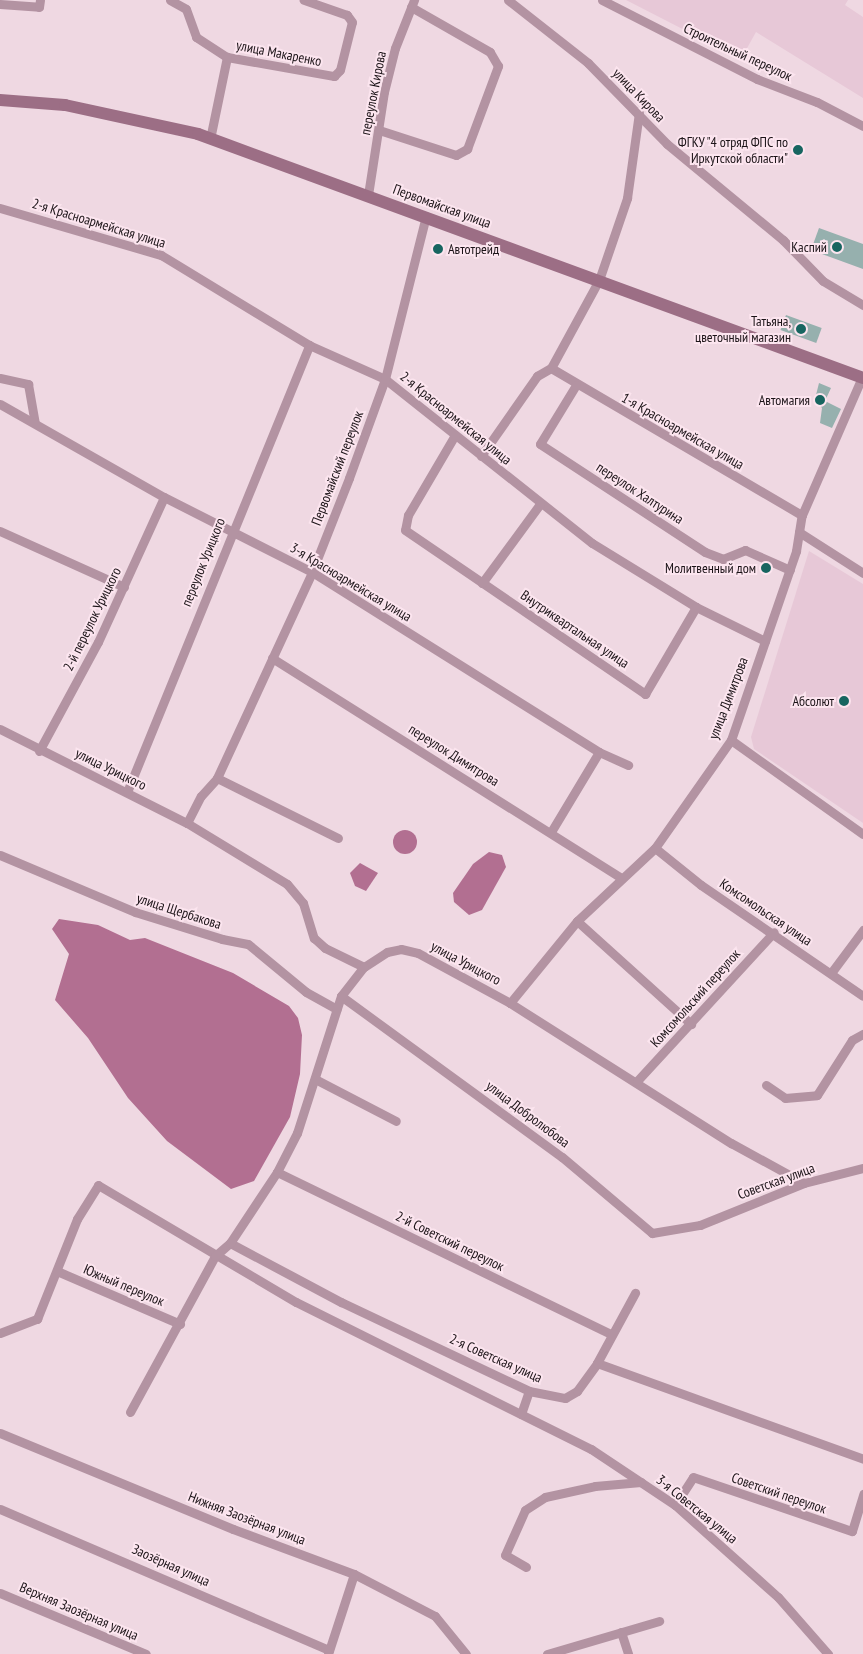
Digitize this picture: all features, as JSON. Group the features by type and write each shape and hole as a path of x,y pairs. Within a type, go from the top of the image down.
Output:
{"main road":[{"name":"Первомайская улица","path":"0,100 65,105 136,118 210,139 862,376"}],"street":[{"path":"0,4 39,7 40,0"},
{"name":"улица Макаренко","path":"170,0 186,9 196,37 226,57 334,76 340,70 352,22 347,15 304,0"},
{"name":"улица Кирова","path":"508,0 588,63 639,113 667,144 783,240 823,281 863,305"},
{"name":"Строительный переулок","path":"602,0 705,54 863,126"},
{"path":"379,130 456,155 467,149 498,66 490,52 413,4"},
{"name":"переулок Кирова","path":"368,195 395,48 413,4"},
{"name":"улица Макаренко","path":"210,139 226,57"},
{"path":"481,456 537,376 551,368 599,280 627,198 639,113"},
{"name":"2-я Красноармейская улица","path":"0,208 161,255 309,345 386,379 540,504 592,543 696,607 766,641"},
{"name":"Первомайский переулок","path":"187,823 202,796 218,778 312,572 386,379 426,216"},
{"name":"переулок Урицкого","path":"127,792 232,528 309,345"},
{"name":"1-я Красноармейская улица","path":"551,368 576,385 802,515"},
{"name":"улица Димитрова","path":"510,1003 577,921 620,877 656,848 731,740 790,570 802,515 862,376"},
{"path":"0,378 28,384 35,422"},
{"name":"переулок Халтурина","path":"576,385 540,444 705,552 723,559 745,550 790,570"},
{"name":"3-я Красноармейская улица","path":"0,404 35,422 164,497 232,528 312,572 599,752 628,766"},
{"name":"Внутриквартальная улица","path":"455,435 408,515 406,530 646,694 696,607"},
{"name":"2-й переулок Урицкого","path":"40,750 124,587 164,497"},
{"path":"482,583 540,504"},
{"path":"0,532 124,587"},
{"path":"799,532 863,573"},
{"name":"переулок Димитрова","path":"272,658 620,877"},
{"name":"улица Урицкого","path":"0,729 187,823 287,884 302,902 314,938 324,948 364,967 387,952 400,949 418,953 510,1003 636,1081 731,1143 804,1183"},
{"path":"731,740 863,834"},
{"path":"551,832 599,752"},
{"path":"218,778 338,838"},
{"name":"Комсомольская улица","path":"656,848 701,885 774,932 863,996"},
{"name":"улица Щербакова","path":"0,855 135,912 222,940 248,944 306,992 337,1009"},
{"path":"577,921 691,1024"},
{"path":"831,973 863,930"},
{"name":"Комсомольский переулок","path":"636,1081 691,1024 774,932"},
{"path":"130,1412 180,1324 215,1256 230,1243 277,1172 297,1133 341,996 364,967"},
{"name":"улица Добролюбова","path":"341,996 570,1163 652,1233 700,1225"},
{"path":"766,1085 785,1098 817,1095 852,1040 863,1034"},
{"path":"315,1079 396,1121"},
{"name":"Советская улица","path":"700,1225 804,1183 863,1168"},
{"name":"2-й Советский переулок","path":"277,1172 611,1334"},
{"path":"0,1333 37,1319 77,1219 98,1185 215,1256 296,1302 591,1449 641,1482"},
{"name":"2-я Советская улица","path":"230,1243 325,1294 529,1391 565,1398 577,1391 597,1363 611,1334 636,1293"},
{"name":"Южный переулок","path":"57,1271 180,1324"},
{"path":"597,1363 863,1459"},
{"path":"521,1414 529,1391"},
{"name":"Нижняя Заозёрная улица","path":"0,1433 233,1529 354,1574 435,1616 466,1654"},
{"name":"Советский переулок","path":"674,1506 693,1477 852,1532 863,1494"},
{"name":"3-я Советская улица","path":"526,1567 505,1555 525,1510 545,1497 595,1486 641,1482 674,1506 778,1597 828,1654"},
{"name":"Заозёрная улица","path":"0,1509 329,1652"},
{"path":"329,1652 354,1574"},
{"name":"Верхняя Заозёрная улица","path":"0,1593 146,1654"},
{"path":"547,1654 659,1621"},
{"path":"621,1632 628,1654"}],"shaded area":[{"path":"626,0 848,0 845,5 863,17 863,98 756,32 741,59"},
{"path":"809,551 863,584 863,823 754,749 751,737"},
{"path":"405,830 410,831 416,837 416,847 410,853 405,854 400,853 394,847 393,842 394,837 400,831"},
{"path":"489,852 502,855 506,867 482,910 469,915 454,902 453,893 473,864"},
{"path":"360,863 378,873 366,891 355,886 350,873"},
{"path":"59,919 98,925 130,940 145,938 233,973 289,1006 298,1018 302,1035 300,1074 290,1117 254,1181 231,1189 167,1141 128,1098 88,1038 55,1000 69,954 52,929"}],"building":[{"name":"Каспий","path":"819,228 863,244 863,269 811,250"},
{"name":"Татьяна, цветочный магазин","path":"786,315 822,328 816,343 781,330"},
{"path":"819,383 831,388 825,401 841,409 832,428 820,423 822,408 815,399"}],"place":[{"name":"ФГКУ \"4 отряд ФПС по Иркутской области\"","path":"798,150"},
{"name":"Каспий","path":"837,247"},
{"name":"Автотрейд","path":"438,249"},
{"name":"Татьяна, цветочный магазин","path":"801,329"},
{"name":"Автомагия","path":"820,400"},
{"name":"Молитвенный дом","path":"766,568"},
{"name":"Абсолют","path":"844,701"}]}
